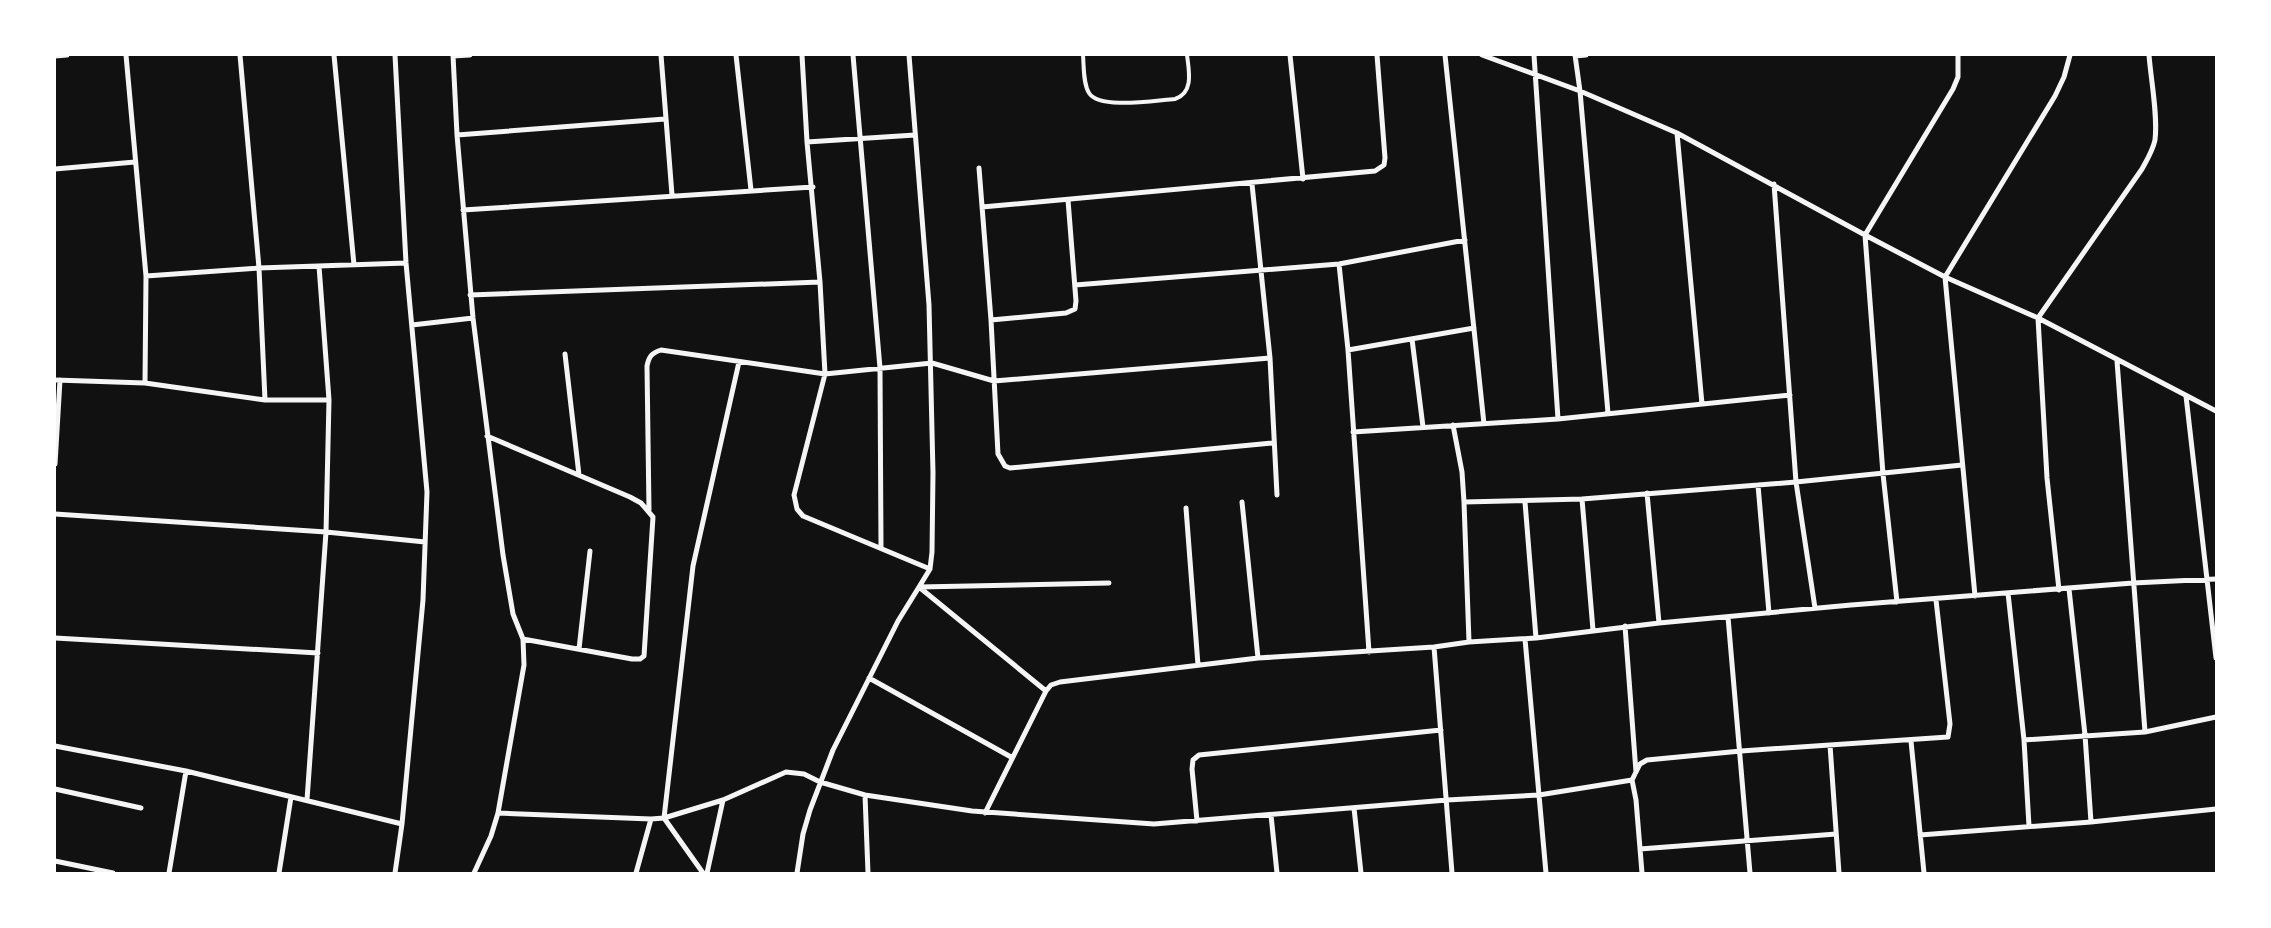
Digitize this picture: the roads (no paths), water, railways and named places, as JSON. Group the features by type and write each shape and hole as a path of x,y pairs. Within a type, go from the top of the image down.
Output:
{"street":[{"path":"55,56 67,55"},
{"path":"126,55 146,276 145,383"},
{"path":"240,55 258,268 265,400"},
{"path":"334,55 354,265"},
{"path":"394,873 402,824 423,600 427,492 406,263 395,55"},
{"path":"470,55 453,56 457,135 470,295 510,602 523,639 524,665 498,814 474,873"},
{"path":"661,55 672,195"},
{"path":"736,55 751,190"},
{"path":"802,55 807,142 813,186 820,282 825,374 794,495 797,509 804,516 930,569"},
{"path":"853,55 880,368 881,548"},
{"path":"798,873 803,834 833,750 906,606 930,569 933,473 932,363 909,55"},
{"path":"1290,55 1304,179"},
{"path":"982,207 1252,184 1375,171 1384,164 1377,55"},
{"path":"1445,55 1484,424"},
{"path":"1482,55 1580,91 1677,134 1774,184 1865,236 1945,277 2038,318 2117,361 2216,411"},
{"path":"1534,55 1558,419"},
{"path":"1586,55 1575,56 1580,91 1608,412"},
{"path":"1897,602 1882,474 1865,236 1953,89 1958,77 1958,55"},
{"path":"1975,596 1945,277 2055,96 2064,77 2070,55"},
{"path":"2058,590 2047,478 2038,318 2142,168 2151,152 2155,140 2149,55"},
{"path":"457,135 665,119"},
{"path":"1677,134 1702,404"},
{"path":"807,142 916,135"},
{"path":"55,169 135,162"},
{"path":"979,168 991,320 998,454 1000,461 1005,466 1010,468 1273,443"},
{"path":"1252,184 1270,358 1277,495"},
{"path":"1774,184 1796,482 1815,608"},
{"path":"463,210 813,186"},
{"path":"991,320 1072,312 1075,309 1075,284 1068,200"},
{"path":"1075,284 1339,264 1465,240"},
{"path":"146,276 258,268 406,263"},
{"path":"1339,264 1348,350 1369,652"},
{"path":"307,800 326,532 329,400 319,266"},
{"path":"470,295 820,282"},
{"path":"412,325 473,318"},
{"path":"1348,350 1474,328"},
{"path":"1412,339 1423,427"},
{"path":"523,639 632,658 640,659 644,656 654,524 649,510 647,366 648,357 654,352 661,350 825,374 932,363 994,381 1270,358"},
{"path":"565,354 579,475"},
{"path":"2117,361 2145,732"},
{"path":"703,873 664,818 693,566 739,362"},
{"path":"55,464 58,380 145,383 265,400 329,400"},
{"path":"1353,432 1558,419 1608,412 1790,396"},
{"path":"2186,396 2216,658"},
{"path":"1453,425 1462,472 1469,642"},
{"path":"487,436 630,497 642,503 649,510"},
{"path":"1464,502 1524,502 1582,499 1758,486 1962,465"},
{"path":"1758,486 1769,613"},
{"path":"1647,493 1659,623"},
{"path":"1582,499 1593,630"},
{"path":"1242,502 1258,658"},
{"path":"1524,502 1536,638"},
{"path":"1186,508 1198,666"},
{"path":"55,514 326,532 425,542"},
{"path":"579,649 590,551"},
{"path":"985,813 1011,757 1046,691 1051,685 1060,682 1258,658 1369,652 1469,642 1525,639 1625,626 1815,608 1936,600 2133,583 2216,579"},
{"path":"919,588 1109,582"},
{"path":"919,588 1046,691"},
{"path":"2069,589 2085,735 2091,822"},
{"path":"2008,593 2024,740 2029,826"},
{"path":"1642,873 1632,780 1640,764 1647,760 1741,751 1948,737 1950,733 1936,600"},
{"path":"1728,617 1750,873"},
{"path":"1625,626 1636,772"},
{"path":"55,638 318,653"},
{"path":"1525,639 1546,873"},
{"path":"1434,647 1452,873"},
{"path":"869,678 1011,757"},
{"path":"2024,740 2145,732 2216,717"},
{"path":"1197,821 1192,769 1193,760 1198,755 1441,730"},
{"path":"1911,741 1924,873"},
{"path":"1830,745 1839,873"},
{"path":"55,746 186,771 402,824"},
{"path":"170,873 186,771"},
{"path":"498,814 664,818 723,800 786,772 804,774 820,782 865,795 985,813 1154,824 1447,800 1539,795 1632,780"},
{"path":"55,789 141,808"},
{"path":"865,795 868,873"},
{"path":"280,873 291,797"},
{"path":"707,873 723,800"},
{"path":"1354,808 1361,873"},
{"path":"1920,835 2091,822 2216,809"},
{"path":"1271,815 1277,873"},
{"path":"636,873 651,819"},
{"path":"1640,849 1836,834"},
{"path":"55,861 113,873"}],"lane":[{"path":"1083,55 1086,86 1090,94 1097,101 1109,103 1183,97 1187,90 1189,79 1187,55"}]}
